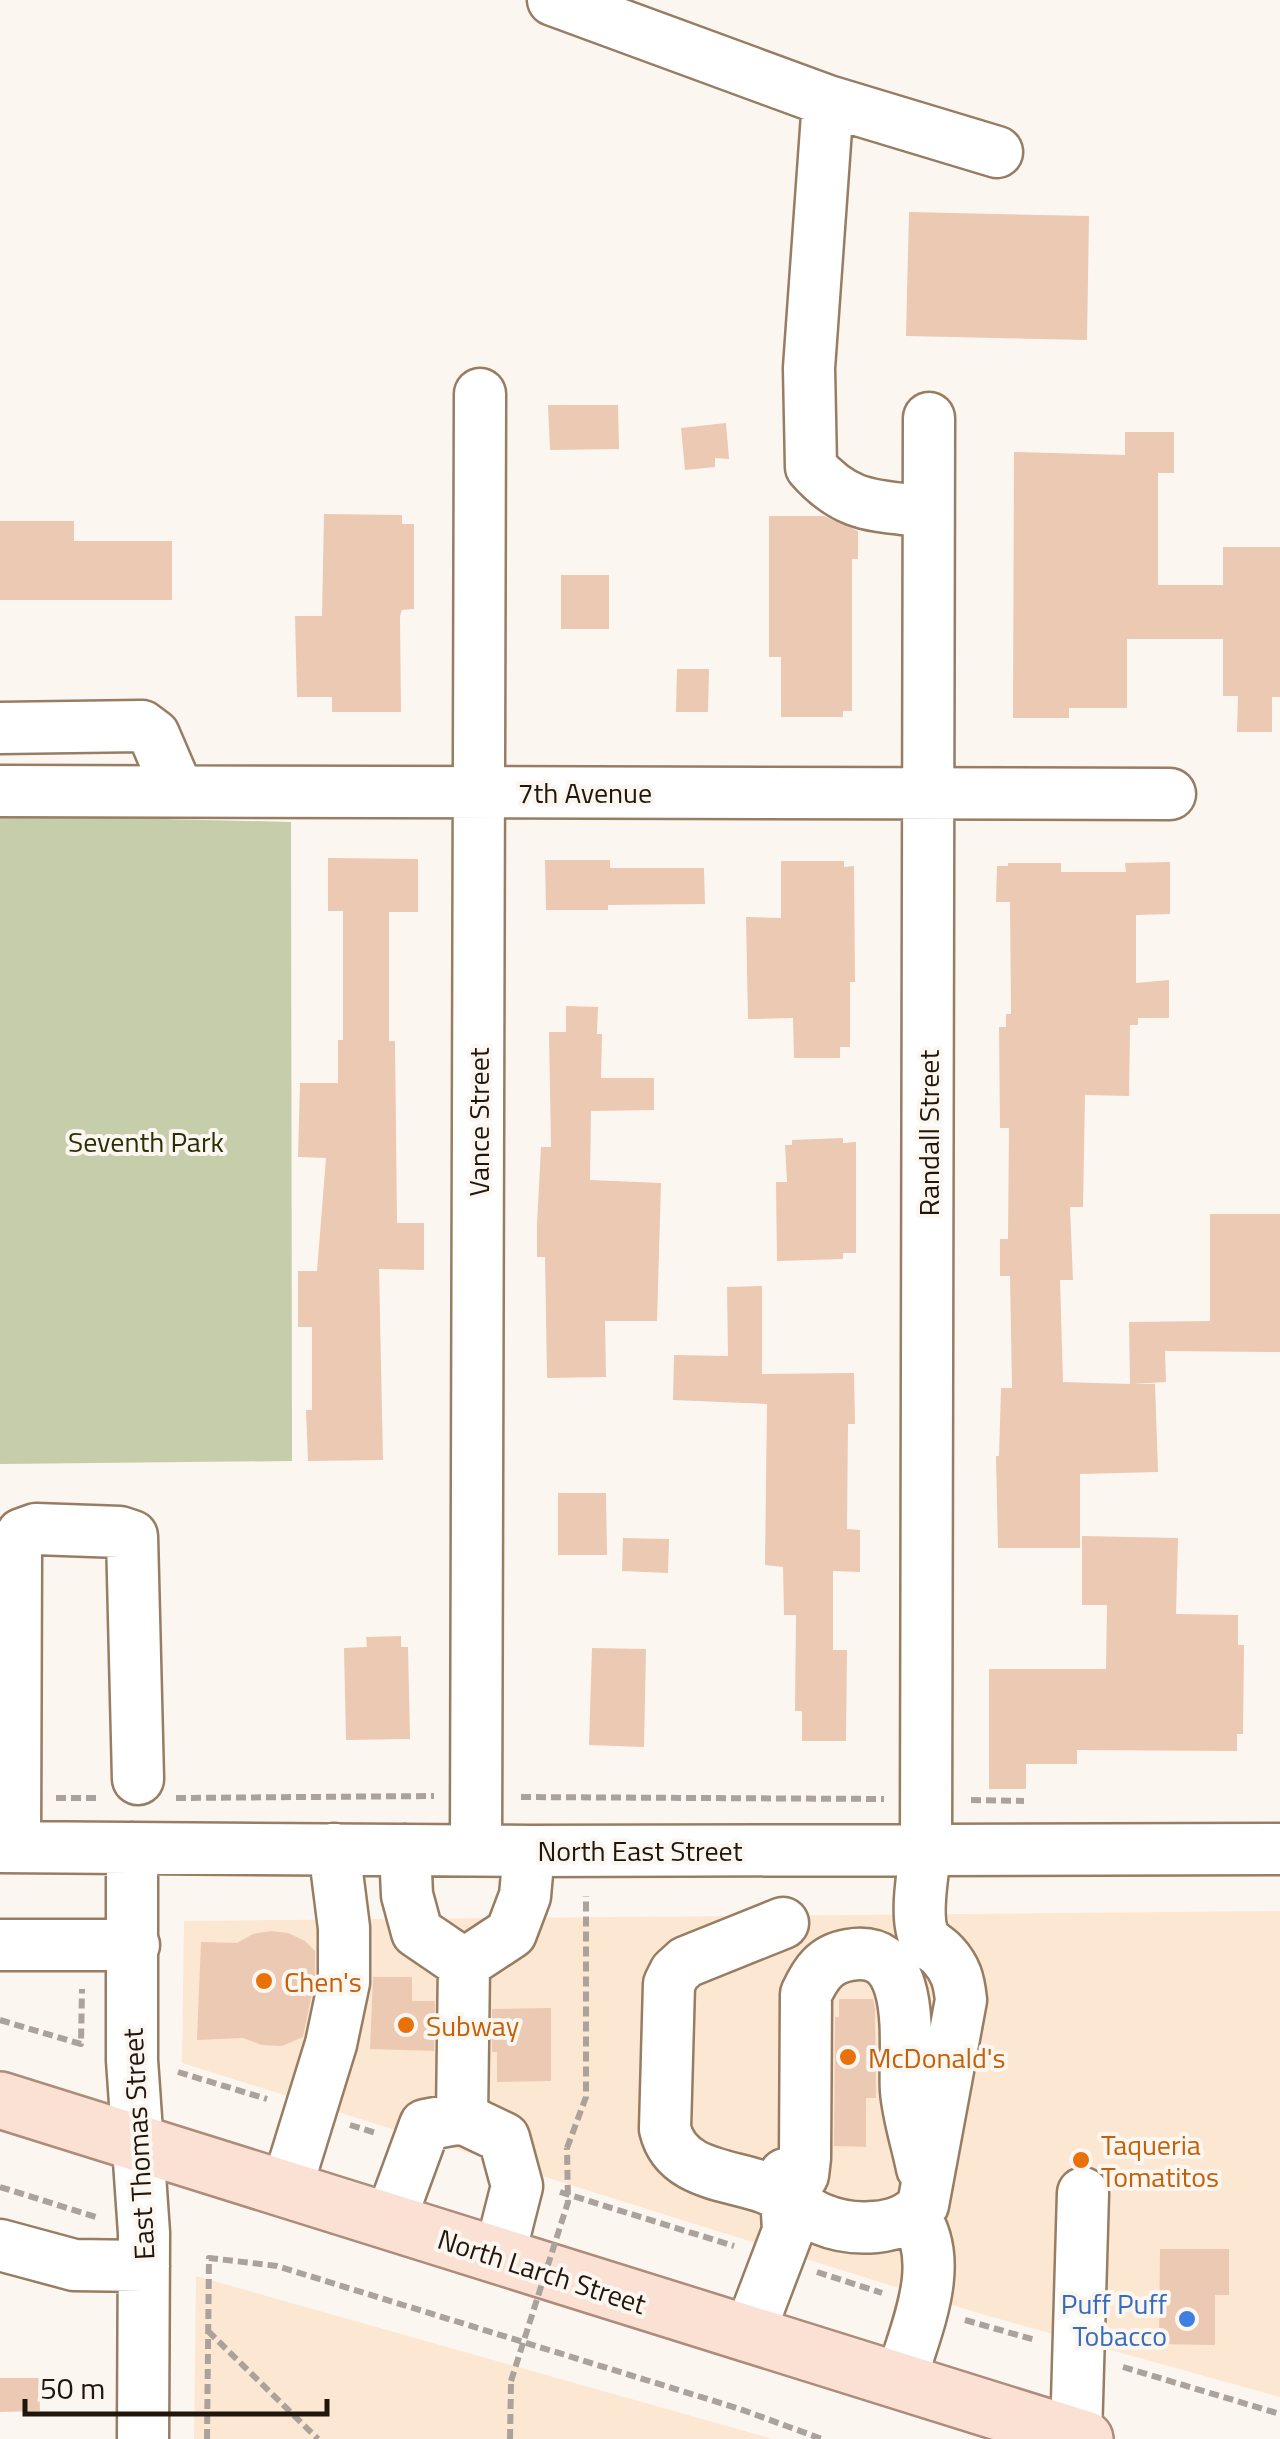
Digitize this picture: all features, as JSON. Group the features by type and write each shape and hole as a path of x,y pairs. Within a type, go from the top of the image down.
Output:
{"main road":[{"name":"North Larch Street","path":"0,2100 900,2382 972,2422 1080,2438"}],"street":[{"path":"553,0 828,101 997,152"},
{"path":"828,101 809,368 811,467 831,490 861,503 928,512"},
{"name":"Vance Street","path":"476,1850 480,394"},
{"name":"Randall Street","path":"922,1928 920,1896 926,1849 929,418"},
{"path":"0,728 142,726 154,735 178,792"},
{"name":"7th Avenue","path":"0,792 1170,794"},
{"path":"10,1831 8,1692 16,1549 22,1534 36,1529 120,1532 132,1536 139,1792"},
{"name":"North East Street","path":"10,1831 132,1848 1280,1849"},
{"name":"East Thomas Street","path":"132,1848 132,2060 144,2266 143,2439"},
{"path":"286,2190 331,2044 344,1982 344,1928 334,1849"},
{"path":"406,1850 407,1896 417,1932 464,1964"},
{"path":"464,1964 511,1933 525,1896 529,1850"},
{"path":"748,2336 788,2230 785,1850"},
{"path":"922,1928 926,1940 958,1976 961,2000 920,2201 887,2225 845,2225 823,2220 786,2202 772,2190 679,2158 669,2145 665,2130 669,1984 675,1972 686,1962 783,1932 922,1928"},
{"path":"0,1945 134,1945"},
{"path":"786,2202 803,2175 805,2158 806,1994 816,1973 835,1957 860,1953 880,1960 896,1974 906,2004 906,2094 914,2131 928,2278 900,2382"},
{"path":"462,2118 464,1964"},
{"path":"390,2223 425,2126 462,2118 504,2138 517,2186 498,2257"},
{"path":"1080,2438 1082,2193"},
{"path":"0,2245 74,2265 144,2266"}],"path":[{"path":"10,1831 139,1792 1044,1801"},
{"path":"510,2436 510,2380 568,2202 567,2148 586,2097 586,1896"},
{"path":"0,2186 96,2217"},
{"path":"207,2439 209,2258 277,2266 740,2409 822,2439"},
{"path":"208,2331 318,2439"}],"shaded area":[{"path":"1280,1911 1280,2397 988,2316 182,2063 184,1921"},
{"path":"196,2276 773,2439 194,2439"}],"green space":[{"name":"Seventh Park","path":"0,815 291,822 292,1461 0,1464"}],"building":[{"path":"909,212 1089,216 1087,340 906,336"},
{"path":"548,405 618,405 619,449 550,450"},
{"path":"726,423 729,459 715,458 715,467 685,470 681,428"},
{"path":"1125,432 1174,432 1174,473 1158,473 1158,585 1223,585 1223,547 1280,547 1280,697 1272,697 1272,732 1237,732 1238,696 1223,696 1223,639 1127,639 1127,708 1069,708 1069,718 1013,718 1014,452 1125,455"},
{"path":"324,514 402,515 402,524 414,524 414,609 402,610 400,616 401,712 332,712 332,697 297,697 295,616 322,616"},
{"path":"769,516 824,516 858,531 858,559 852,559 852,711 843,711 843,717 781,717 781,657 769,657"},
{"path":"0,521 74,521 74,541 172,541 172,600 0,600"},
{"path":"561,575 609,575 609,629 561,629"},
{"path":"677,669 709,669 708,712 676,712"},
{"path":"328,858 418,859 418,912 389,912 389,1041 395,1041 397,1223 424,1223 424,1270 379,1269 383,1460 308,1461 306,1410 312,1410 312,1327 298,1327 298,1271 317,1271 326,1158 298,1157 300,1083 338,1083 338,1040 343,1040 343,911 328,911"},
{"path":"545,860 610,860 610,868 704,868 705,904 546,910"},
{"path":"781,861 844,861 844,867 854,866 855,982 850,982 850,1047 840,1047 840,1058 794,1058 793,1018 748,1019 746,917 781,918"},
{"path":"1170,862 1170,914 1136,915 1136,983 1169,980 1169,1018 1138,1018 1138,1025 1130,1025 1129,1096 1085,1095 1083,1207 1070,1207 1073,1280 1060,1280 1063,1382 1130,1384 1129,1322 1210,1321 1210,1214 1280,1214 1280,1352 1165,1351 1166,1382 1133,1384 1155,1384 1158,1472 1080,1474 1080,1548 998,1548 996,1456 1001,1388 1012,1388 1010,1276 1000,1276 1000,1239 1008,1239 1009,1128 1000,1128 999,1027 1006,1027 1006,1014 1011,1014 1010,902 996,902 997,866 1061,863 1061,872 1126,872 1125,863"},
{"path":"566,1006 598,1007 601,1078 654,1078 654,1110 591,1111 590,1180 661,1183 657,1321 605,1321 606,1377 547,1378 545,1257 537,1257 537,1224 541,1147 551,1147 549,1032 566,1032"},
{"path":"843,1138 843,1143 856,1142 856,1253 843,1253 843,1259 777,1261 776,1182 787,1182 785,1145 792,1145 792,1140"},
{"path":"762,1286 762,1374 854,1373 855,1424 848,1424 847,1529 860,1530 860,1572 833,1571 833,1650 847,1650 846,1741 802,1741 802,1711 795,1711 796,1615 784,1615 783,1567 765,1565 767,1404 673,1400 674,1355 728,1356 727,1287"},
{"path":"558,1493 606,1493 607,1555 558,1555"},
{"path":"1082,1536 1178,1538 1176,1614 1238,1615 1238,1645 1244,1645 1243,1734 1237,1734 1237,1751 1077,1750 1077,1764 1026,1764 1026,1789 989,1789 989,1669 1106,1669 1107,1605 1082,1605"},
{"path":"623,1538 669,1539 668,1573 622,1571"},
{"path":"401,1636 401,1647 408,1647 410,1739 346,1740 344,1648 367,1647 366,1637"},
{"path":"592,1648 646,1649 644,1747 589,1745"},
{"name":"Chen's","path":"288,1933 315,1951 315,1979 303,2037 282,2046 262,2045 243,2038 197,2040 201,1942 237,1943 253,1934"},
{"name":"Subway","path":"373,1977 412,1977 412,2001 435,2001 434,2051 370,2049"},
{"name":"McDonald's","path":"839,1999 873,1999 875,2008 876,2098 866,2098 866,2147 834,2146 835,2017 839,2017"},
{"path":"551,2008 551,2081 497,2082 492,2009"},
{"name":"Puff Puff Tobacco","path":"1160,2249 1229,2249 1229,2295 1215,2295 1215,2345 1159,2344"},
{"path":"0,2378 39,2378 40,2411 0,2412"}],"place":[{"name":"Chen's","path":"264,1981"},
{"name":"Subway","path":"406,2025"},
{"name":"McDonald's","path":"848,2057"},
{"name":"Taqueria Tomatitos","path":"1081,2160"},
{"name":"Puff Puff Tobacco","path":"1187,2319"}]}
